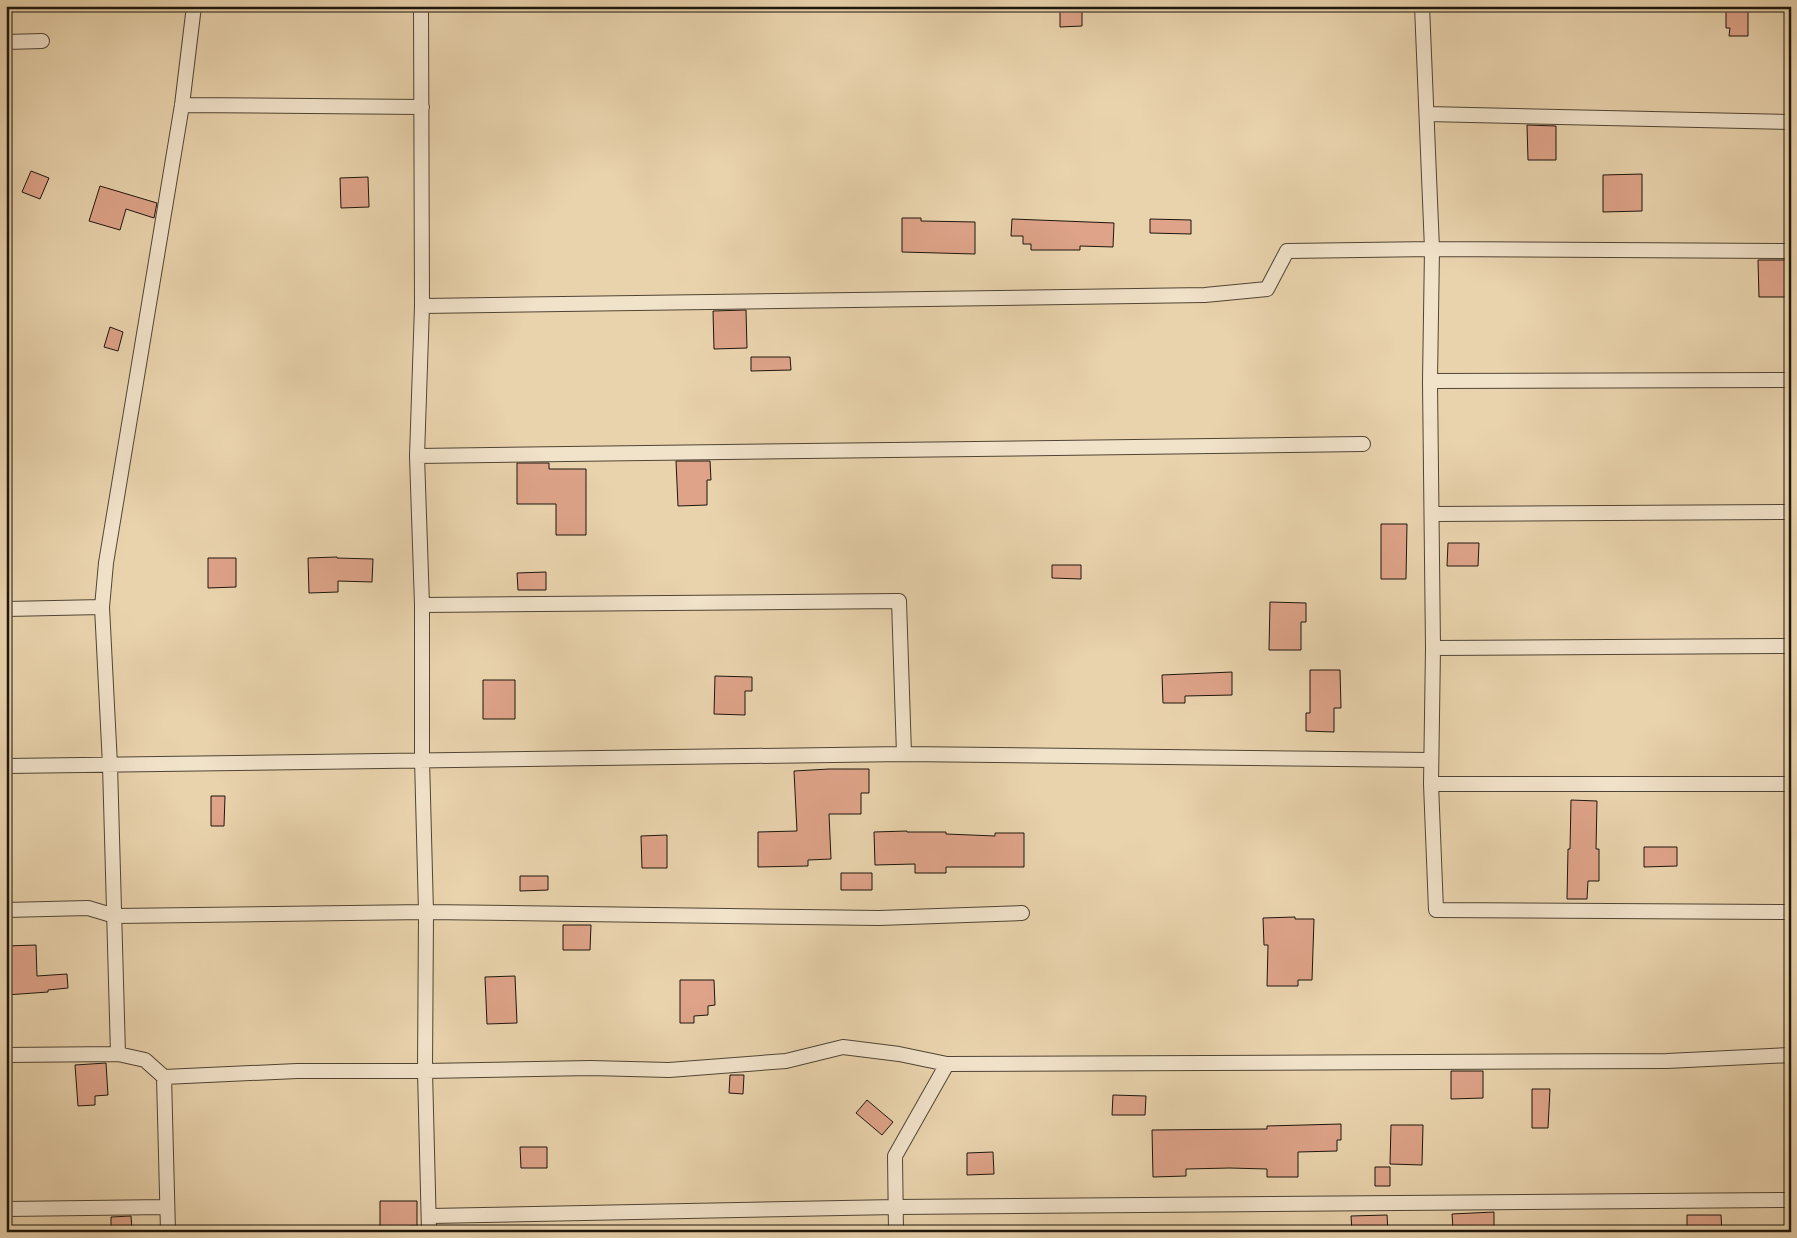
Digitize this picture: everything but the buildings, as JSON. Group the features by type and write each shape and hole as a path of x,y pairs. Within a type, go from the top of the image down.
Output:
{"street":[{"path":"118,1054 110,765 102,607 106,564 182,105 194,6"},
{"path":"422,6 422,306 417,456 422,605 422,759 426,912 425,1071 429,1232"},
{"path":"1422,6 1432,249 1430,382 1433,648 1431,784 1436,910 1791,912"},
{"path":"6,42 42,41"},
{"path":"182,105 422,107"},
{"path":"1427,114 1791,122"},
{"path":"422,306 1205,295 1267,289 1287,251 1432,249 1791,251"},
{"path":"1430,382 1791,380"},
{"path":"417,456 1363,444"},
{"path":"1432,514 1791,512"},
{"path":"422,605 899,601 904,754"},
{"path":"6,608 102,607"},
{"path":"1433,648 1791,646"},
{"path":"6,766 904,754 1431,760"},
{"path":"1431,784 1791,784"},
{"path":"6,910 88,908 115,916 426,912 879,918 1022,912"},
{"path":"6,1055 118,1054 145,1060 164,1077 297,1071 591,1068 669,1070 786,1061 843,1047 899,1054 947,1064 1667,1060 1791,1055"},
{"path":"896,1232 895,1156 947,1064"},
{"path":"164,1077 168,1232"},
{"path":"430,1216 896,1207 1791,1200"},
{"path":"6,1209 167,1207"}]}
